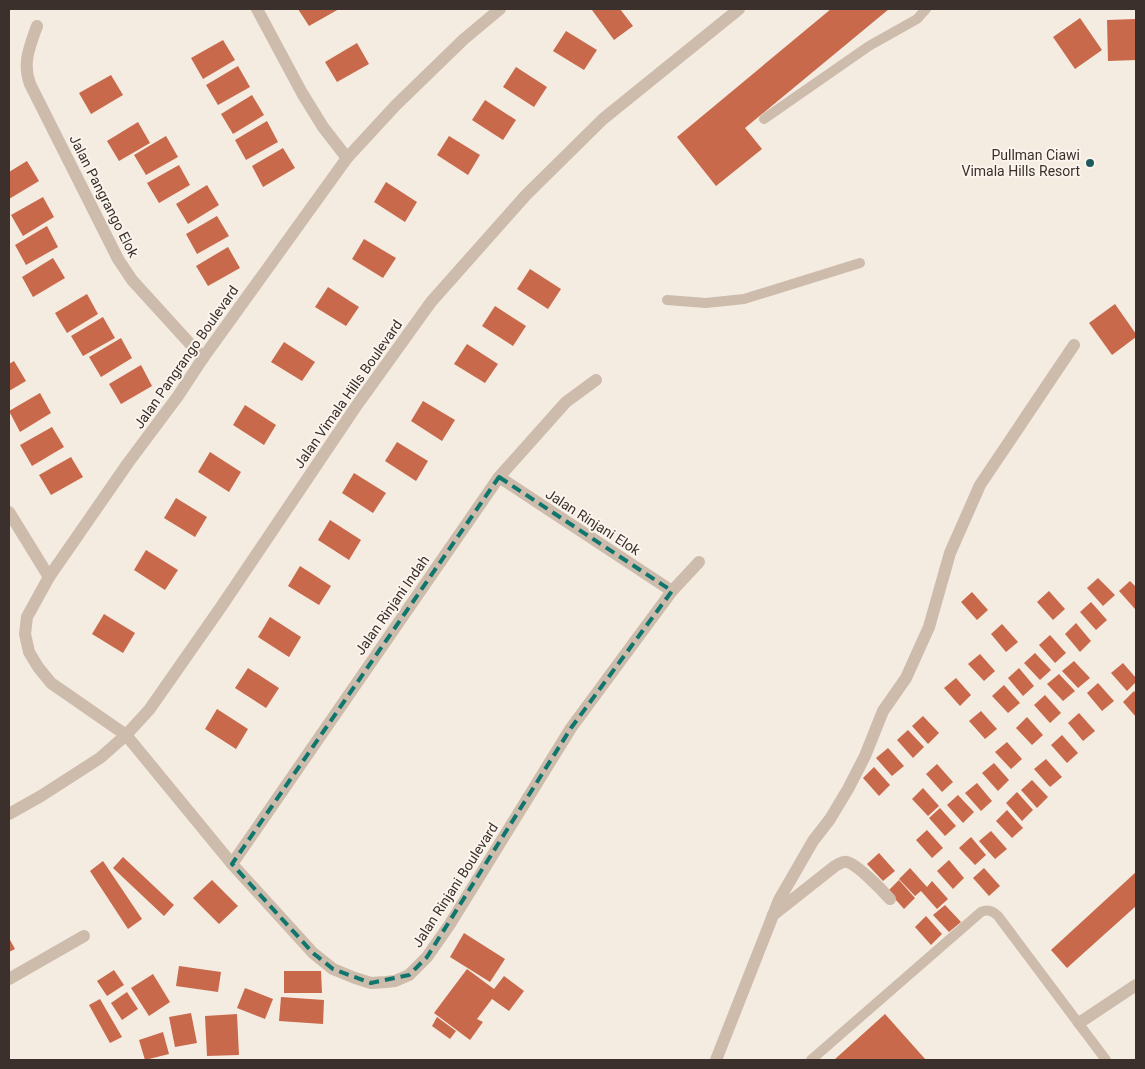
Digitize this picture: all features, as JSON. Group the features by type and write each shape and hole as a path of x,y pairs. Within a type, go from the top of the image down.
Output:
{"street":[{"path":"257,9 302,93 323,127 347,158"},
{"name":"Jalan Pangrango Boulevard","path":"126,735 51,683 29,652 24,634 27,617 49,578 128,463 178,396 202,358 347,158 396,105 464,38 500,9"},
{"name":"Jalan Vimala Hills Boulevard","path":"9,814 75,776 100,758 126,735 149,710 221,607 356,405 431,302 526,194 603,119 739,9"},
{"name":"Jalan Pangrango Elok","path":"37,26 27,55 26,65 30,84 118,259 132,280 202,358"},
{"path":"716,1060 779,900 813,841 830,819 848,788 865,756 883,711 906,678 929,628 950,553 980,485 1074,345"},
{"name":"Jalan Rinjani Indah","path":"232,864 499,478 566,402 596,380"},
{"name":"Jalan Rinjani Elok","path":"499,478 672,591"},
{"path":"9,512 49,578"},
{"name":"Jalan Rinjani Boulevard","path":"126,735 232,864 313,953 334,969 355,978 371,983 395,981 409,975 427,957 450,924 571,728 672,591 699,562"},
{"path":"772,917 842,862 848,862 875,882 890,899"},
{"path":"9,979 84,936"},
{"path":"1079,1023 1136,985"}],"lane":[{"path":"764,119 869,46 917,19 926,9"},
{"path":"667,300 706,303 744,299 860,263"},
{"path":"811,1060 984,910 994,912 998,916 1106,1060"}],"highlighted area":[{"path":"499,477 672,591 571,728 427,957 409,975 371,983 333,969 313,953 232,864"}],"building":[{"path":"298,9 339,9 309,26"},
{"path":"593,9 620,9 633,26 614,40"},
{"path":"831,9 889,9 745,128 762,149 716,186 677,137"},
{"path":"1080,18 1102,50 1075,69 1053,37"},
{"path":"1136,19 1136,60 1108,61 1107,20"},
{"path":"566,31 597,50 584,70 553,51"},
{"path":"223,40 235,60 203,79 191,58"},
{"path":"357,43 369,64 337,82 325,62"},
{"path":"238,66 250,87 218,105 206,85"},
{"path":"516,67 547,87 534,107 503,87"},
{"path":"111,75 123,95 91,114 79,93"},
{"path":"252,95 264,115 233,134 221,114"},
{"path":"485,100 516,120 503,140 472,120"},
{"path":"267,121 278,142 246,160 235,140"},
{"path":"138,122 150,143 119,161 107,141"},
{"path":"166,136 178,157 146,175 134,155"},
{"path":"449,136 480,155 468,175 437,155"},
{"path":"283,148 295,168 263,187 252,166"},
{"path":"27,161 39,181 9,199 9,172"},
{"path":"179,165 190,185 159,203 147,183"},
{"path":"386,182 417,202 405,222 374,202"},
{"path":"207,185 219,205 188,224 176,204"},
{"path":"43,197 54,217 23,236 11,215"},
{"path":"217,216 229,236 197,254 186,234"},
{"path":"47,226 58,247 26,265 15,245"},
{"path":"364,239 396,258 383,278 352,259"},
{"path":"228,247 240,268 208,286 196,266"},
{"path":"53,258 65,278 33,297 22,277"},
{"path":"530,269 561,289 548,309 517,289"},
{"path":"328,287 359,307 346,326 315,307"},
{"path":"87,294 98,314 67,333 55,313"},
{"path":"1115,304 1136,334 1136,337 1112,355 1089,323"},
{"path":"495,306 526,326 513,346 482,326"},
{"path":"103,317 115,338 83,356 71,336"},
{"path":"121,338 132,358 101,377 89,357"},
{"path":"284,342 315,362 302,381 271,362"},
{"path":"467,344 498,364 485,383 454,364"},
{"path":"14,361 26,381 9,391 9,364"},
{"path":"141,365 152,386 121,404 109,384"},
{"path":"40,393 51,413 20,432 9,411"},
{"path":"423,401 455,420 442,441 411,421"},
{"path":"245,405 276,425 264,445 233,425"},
{"path":"52,427 64,447 32,466 20,445"},
{"path":"397,442 428,461 416,481 385,461"},
{"path":"210,452 241,472 229,492 198,472"},
{"path":"71,457 83,477 51,495 39,475"},
{"path":"354,473 386,493 373,513 342,493"},
{"path":"176,498 207,517 195,537 164,518"},
{"path":"330,520 361,540 349,560 318,540"},
{"path":"146,550 178,570 165,590 134,570"},
{"path":"300,566 331,586 319,605 288,586"},
{"path":"1098,578 1115,595 1103,606 1087,588"},
{"path":"1130,581 1136,587 1135,609 1119,591"},
{"path":"1049,591 1065,609 1053,620 1037,602"},
{"path":"972,592 988,610 977,620 961,602"},
{"path":"1091,602 1107,620 1096,630 1080,612"},
{"path":"104,614 135,633 123,653 92,634"},
{"path":"270,617 301,637 289,657 258,637"},
{"path":"1076,623 1091,641 1080,652 1065,634"},
{"path":"1002,624 1018,642 1006,652 991,634"},
{"path":"1050,635 1066,653 1055,663 1039,645"},
{"path":"1035,653 1051,670 1040,680 1024,663"},
{"path":"980,654 995,671 984,681 968,664"},
{"path":"1074,661 1090,678 1078,688 1062,671"},
{"path":"1123,663 1136,678 1136,682 1127,691 1111,673"},
{"path":"248,668 279,688 266,708 235,688"},
{"path":"1019,668 1034,686 1023,696 1008,678"},
{"path":"1059,674 1075,691 1063,701 1047,684"},
{"path":"956,678 971,695 960,706 944,688"},
{"path":"1098,683 1114,701 1102,711 1087,693"},
{"path":"1004,685 1020,703 1008,713 992,696"},
{"path":"1134,691 1136,694 1136,717 1123,702"},
{"path":"1045,695 1061,713 1050,723 1034,705"},
{"path":"217,709 248,729 236,749 205,729"},
{"path":"981,711 997,729 985,739 969,721"},
{"path":"1079,713 1095,731 1083,741 1068,723"},
{"path":"923,716 939,733 928,744 912,726"},
{"path":"1027,717 1043,735 1032,745 1016,728"},
{"path":"908,730 924,747 913,758 897,740"},
{"path":"1062,735 1078,753 1067,763 1051,745"},
{"path":"1007,742 1022,759 1011,769 995,752"},
{"path":"888,748 904,766 892,776 876,758"},
{"path":"1046,759 1062,777 1050,787 1034,769"},
{"path":"994,763 1009,780 998,791 982,773"},
{"path":"937,764 953,782 942,792 926,774"},
{"path":"874,767 890,785 879,796 863,778"},
{"path":"1032,780 1048,797 1037,808 1021,790"},
{"path":"977,783 992,801 981,811 965,793"},
{"path":"923,788 939,806 928,816 912,799"},
{"path":"1017,792 1033,810 1022,821 1006,803"},
{"path":"958,795 974,812 963,823 947,805"},
{"path":"940,808 956,826 945,836 929,818"},
{"path":"1007,810 1023,828 1012,838 996,821"},
{"path":"927,830 943,848 932,858 916,840"},
{"path":"991,831 1007,849 995,859 979,841"},
{"path":"971,837 986,855 975,865 959,848"},
{"path":"879,853 895,871 883,881 867,864"},
{"path":"123,857 174,905 164,916 113,868"},
{"path":"949,860 964,878 953,889 937,871"},
{"path":"103,861 142,919 128,929 90,871"},
{"path":"910,868 927,887 932,881 948,899 937,909 921,891 915,896 899,879"},
{"path":"984,868 1000,886 989,896 973,878"},
{"path":"1136,872 1136,906 1067,968 1051,950"},
{"path":"212,880 238,906 219,924 193,898"},
{"path":"899,880 915,898 904,909 888,891"},
{"path":"945,905 961,922 949,932 933,915"},
{"path":"926,916 942,934 931,945 915,927"},
{"path":"464,933 505,959 490,982 450,957"},
{"path":"9,938 15,949 9,952"},
{"path":"179,966 221,972 218,992 176,986"},
{"path":"467,969 494,989 504,976 524,991 509,1011 492,999 477,1019 483,1022 470,1040 434,1013"},
{"path":"114,970 124,985 107,996 97,981"},
{"path":"284,971 321,971 322,993 284,993"},
{"path":"153,974 170,1002 149,1016 131,988"},
{"path":"245,988 273,999 265,1019 237,1008"},
{"path":"127,992 138,1009 122,1020 111,1003"},
{"path":"281,997 324,1000 323,1024 279,1021"},
{"path":"100,999 122,1037 110,1043 89,1005"},
{"path":"191,1013 197,1043 175,1047 169,1017"},
{"path":"237,1014 239,1055 207,1056 205,1016"},
{"path":"885,1014 926,1060 834,1060"},
{"path":"437,1017 456,1031 450,1039 432,1026"},
{"path":"163,1032 169,1054 145,1060 139,1040"}],"place":[{"name":"Pullman Ciawi Vimala Hills Resort","path":"1090,163"}]}
